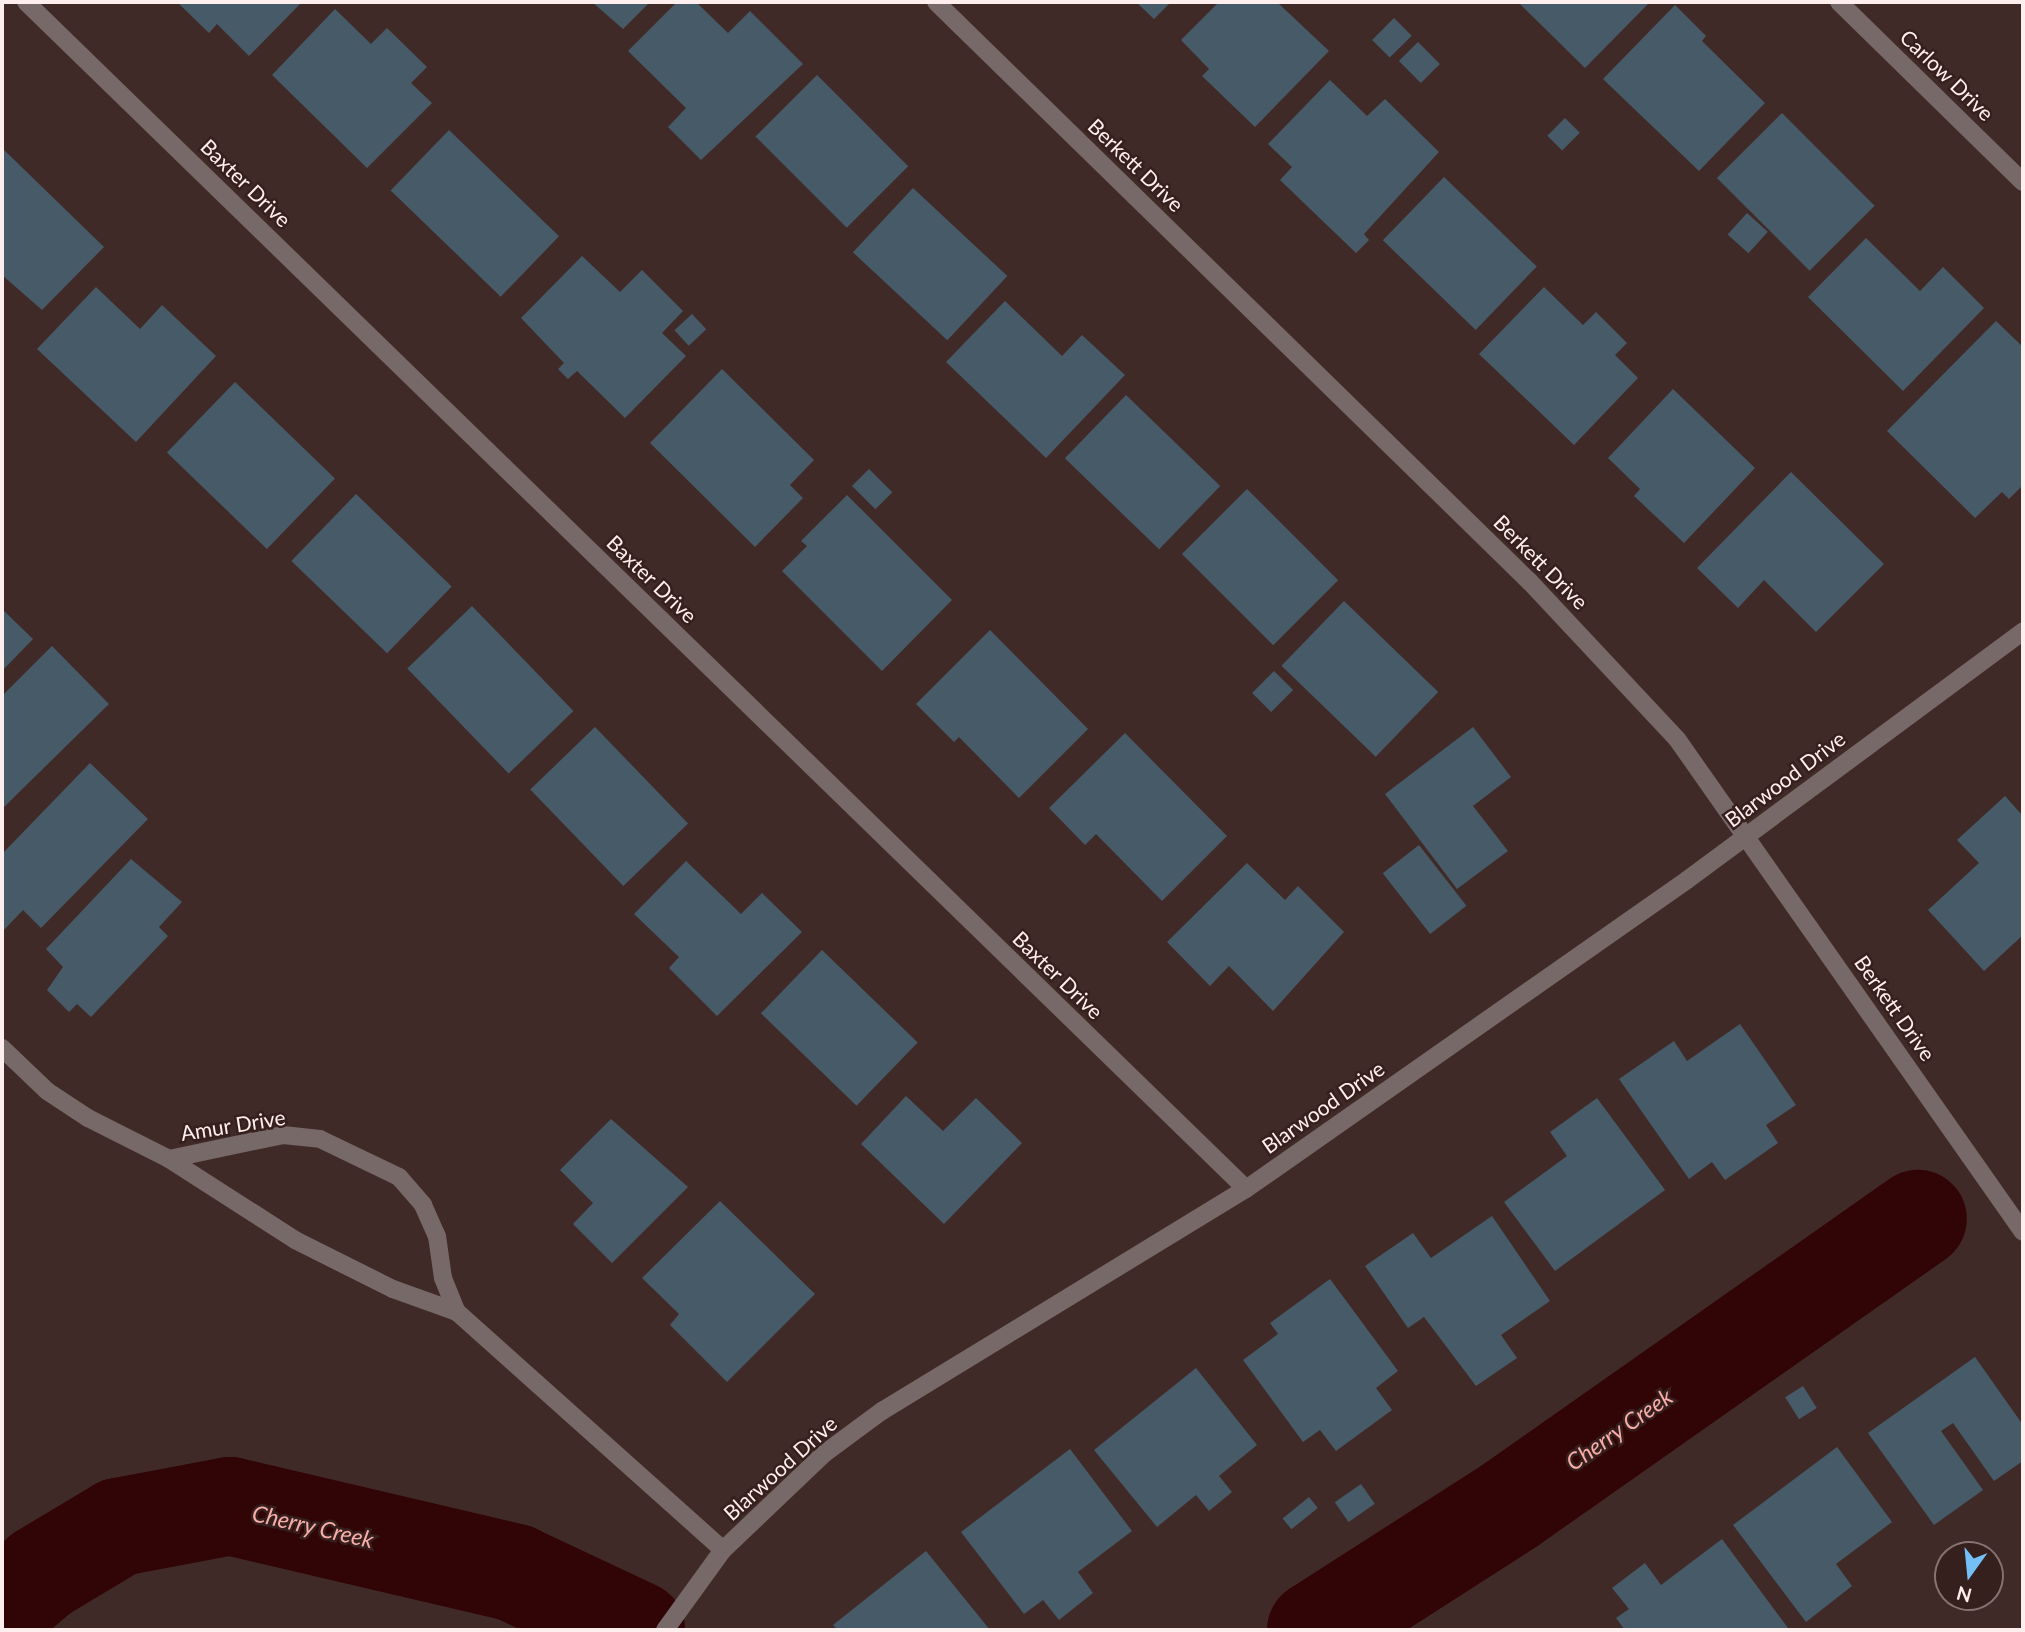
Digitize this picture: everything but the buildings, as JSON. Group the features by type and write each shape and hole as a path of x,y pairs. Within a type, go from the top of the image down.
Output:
{"street":[{"name":"Baxter Drive","path":"26,2 1245,1189"},
{"name":"Berkett Drive","path":"936,2 1530,581 1677,738 1748,834 2023,1232"},
{"name":"Carlow Drive","path":"1839,2 2023,182"},
{"name":"Blarwood Drive","path":"665,1630 684,1600 723,1550 825,1453 882,1411 1245,1189 1748,834 2023,631"},
{"name":"Amur Drive","path":"2,1048 57,1098 169,1159 295,1240 393,1289 457,1312 723,1550"},
{"name":"Amur Drive","path":"169,1159 283,1135 320,1139 399,1177 423,1205 437,1236 443,1278 457,1312"}],"waterway":[{"name":"Cherry Creek","path":"1316,1630 1512,1504 1918,1219"},
{"name":"Cherry Creek","path":"2,1607 42,1573 119,1527 230,1506 515,1573 636,1630"}]}
